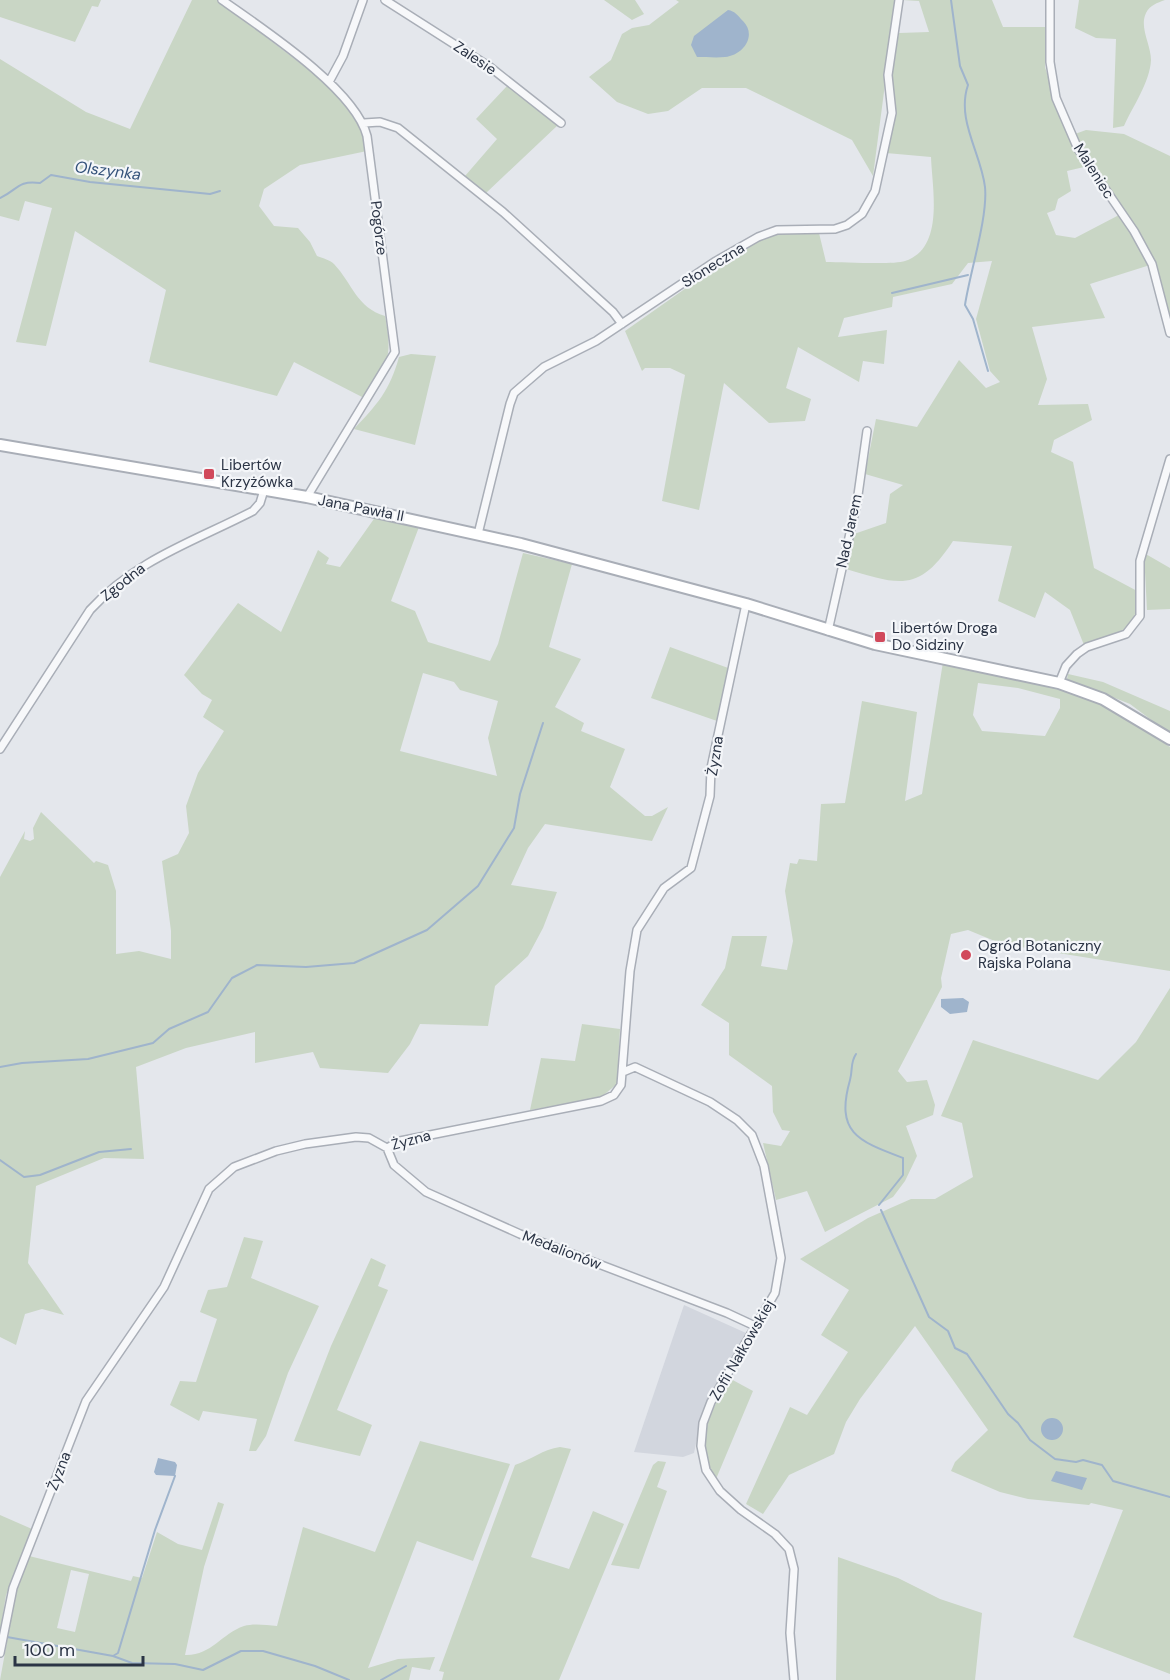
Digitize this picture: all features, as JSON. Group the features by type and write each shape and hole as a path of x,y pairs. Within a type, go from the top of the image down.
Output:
{"street":[{"path":"222,0 329,82 364,123 380,122 398,128 503,212 613,312 622,324"},
{"path":"329,82 343,56 363,0"},
{"name":"Zalesie","path":"385,0 490,67 561,123"},
{"name":"Słoneczna","path":"478,534 514,393 553,360 596,341 716,261 758,237 777,230 835,229 848,225 862,214 875,190 892,113 888,75 899,0"},
{"name":"Maleniec","path":"1050,0 1050,62 1056,98 1078,149 1134,231 1152,264 1170,333"},
{"name":"Pogórze","path":"307,497 378,384 394,352 364,123"},
{"name":"Nad Jarem","path":"828,631 856,502 867,431"},
{"name":"Jana Pawła II","path":"0,445 307,497 478,534 746,604"},
{"path":"1059,683 1066,666 1077,654 1087,647 1126,634 1140,615 1140,561 1170,459"},
{"name":"Zgodna","path":"0,749 90,610 107,591 141,565 253,511 260,503 264,490"},
{"path":"746,604 875,644 1059,683 1103,699 1170,739"},
{"name":"Żyzna","path":"0,1653 13,1588 86,1401 164,1287 209,1189 234,1167 286,1149 356,1137 369,1138 387,1148 400,1141 601,1101 614,1095 621,1085 623,1072 630,971 637,930 664,888 691,868 710,796 711,768 746,604"},
{"name":"Zofii Nałkowskiej","path":"623,1072 635,1067 693,1094 737,1120 752,1135 764,1166 781,1258 775,1293 711,1402 703,1423 700,1446 705,1470 720,1491 741,1510 775,1534 789,1549 794,1569 790,1633 794,1680"},
{"name":"Medalionów","path":"387,1148 394,1165 426,1192 520,1234 727,1312 755,1326"}],"shaded area":[{"path":"684,1305 746,1333 702,1414 694,1453 683,1457 634,1452"}],"green space":[{"path":"0,0 101,0 98,7 92,6 75,42 0,17"},
{"path":"192,0 217,0 321,79 345,103 359,122 367,151 300,165 264,189 259,206 274,226 298,228 310,242 317,256 334,264 361,301 385,316 388,341 386,360 379,377 364,398 294,362 277,396 149,362 166,290 75,231 46,346 16,342 52,208 25,201 19,221 0,216 0,59 86,112 130,129"},
{"path":"604,0 635,0 644,14 632,20"},
{"path":"676,0 896,0 873,176 852,140 746,88 702,88 668,111 648,114 617,102 589,77 611,60 622,34 632,28 649,25 679,2"},
{"path":"902,0 992,0 1003,27 1045,27 1045,67 1058,109 1084,167 1067,171 1071,191 1058,199 1055,210 1047,213 1056,235 1075,238 1119,215 1150,265 1090,284 1105,318 1032,327 1047,379 1038,405 1088,404 1092,420 1054,440 1051,452 1073,462 1094,568 1139,592 1138,605 1130,624 1116,635 1096,642 1084,645 1070,610 1045,592 1035,618 998,601 1012,546 953,541 930,570 907,581 881,579 846,569 854,534 886,523 890,494 903,485 865,474 876,419 917,427 959,360 986,388 1000,382 990,371 976,319 992,261 968,263 952,284 893,297 892,307 844,318 838,337 887,330 884,364 863,361 859,382 798,347 786,388 811,399 805,421 769,423 724,383 699,510 662,501 685,375 670,368 645,368 642,371 625,331 750,243 776,234 819,233 826,262 905,261 918,254 926,244 931,231 934,200 931,157 886,153 890,137 892,65 899,33 929,32 919,1"},
{"path":"1079,0 1165,0 1150,8 1144,18 1151,60 1150,68 1124,126 1113,128 1116,39 1096,38 1075,28"},
{"path":"507,86 558,125 486,193 465,176 497,139 476,119"},
{"path":"1086,130 1124,134 1170,156 1170,318 1160,279 1145,243 1090,163 1075,134"},
{"path":"411,354 436,356 415,445 354,429 382,396 399,357"},
{"path":"376,516 419,527 391,601 415,611 428,642 490,661 498,644 523,553 572,564 549,647 581,659 555,707 584,723 581,731 625,749 610,787 645,816 652,816 668,807 652,841 545,824 528,848 511,885 557,892 543,928 528,956 495,986 488,1026 420,1024 410,1044 388,1073 320,1068 313,1052 255,1063 255,1032 186,1048 136,1067 144,1159 104,1158 36,1186 28,1263 64,1315 42,1309 25,1314 16,1345 0,1337 0,877 25,831 24,839 30,841 34,839 33,828 41,812 94,863 96,861 108,865 116,891 116,954 139,951 171,959 171,931 162,861 178,854 189,833 186,806 198,773 224,731 203,717 212,700 202,694 184,675 238,603 281,632 318,550 329,558 326,564 340,567","holes":["423,673 454,682 460,690 498,701 488,738 497,776 400,751"]},
{"path":"1144,553 1170,568 1170,609 1147,610"},
{"path":"670,647 731,669 717,721 651,698"},
{"path":"943,662 1065,689 1101,701 1170,747 1170,971 1002,944 968,930 951,934 941,978 942,987 898,1071 907,1082 927,1080 935,1105 933,1115 906,1126 917,1156 905,1181 893,1197 825,1232 807,1191 776,1200 763,1143 781,1146 790,1131 782,1130 773,1112 772,1086 729,1055 729,1023 701,1005 725,968 732,936 767,936 761,966 787,970 793,941 785,891 790,863 797,864 799,859 817,861 821,804 845,803 862,701 917,712 905,801 922,794","holes":["978,683 1018,688 1060,699 1060,708 1045,736 982,731 973,715"]},
{"path":"1068,674 1103,682 1170,711 1170,734 1130,704 1067,679"},
{"path":"1170,988 1170,1674 1073,1637 1123,1510 1091,1503 1089,1505 1028,1499 1000,1492 951,1471 955,1462 988,1430 915,1326 860,1399 846,1422 834,1454 789,1475 763,1514 746,1504 790,1407 807,1415 848,1352 821,1335 849,1290 800,1259 868,1218 911,1199 935,1199 973,1177 962,1123 941,1116 973,1040 1098,1080 1136,1042"},
{"path":"582,1024 620,1029 617,1084 600,1098 530,1110 541,1058 575,1061"},
{"path":"244,1237 263,1241 251,1278 319,1306 288,1373 266,1436 256,1451 249,1451 257,1419 203,1411 199,1421 170,1405 180,1381 196,1382 217,1319 200,1312 208,1290 227,1287"},
{"path":"371,1258 386,1265 378,1286 388,1290 337,1410 372,1425 360,1456 294,1441 331,1346"},
{"path":"729,1378 753,1391 716,1479 705,1452 705,1439 711,1415"},
{"path":"420,1441 510,1464 473,1561 417,1541 368,1668 398,1659 435,1657 430,1670 412,1667 409,1680 0,1680 16,1593 29,1556 131,1581 133,1576 142,1578 157,1532 178,1544 202,1550 218,1502 224,1504 204,1567 185,1655 202,1652 244,1626 256,1624 277,1626 303,1527 375,1552","holes":["71,1570 89,1574 75,1632 57,1628"]},
{"path":"560,1447 571,1449 531,1557 569,1569 593,1511 624,1524 559,1680 442,1680 444,1672 439,1671 515,1465"},
{"path":"658,1461 666,1462 657,1487 667,1491 639,1569 611,1565 653,1465"},
{"path":"0,1515 32,1529 6,1595 0,1632"},
{"path":"838,1557 898,1578 940,1599 982,1613 975,1680 836,1680"}],"water":[{"path":"728,10 733,11 747,26 749,32 746,44 732,55 697,57 691,45 694,36"},
{"path":"963,998 969,1002 967,1012 950,1014 941,1007 941,999"},
{"path":"1052,1418 1060,1421 1063,1429 1060,1437 1052,1440 1044,1437 1041,1429 1044,1421"},
{"path":"158,1458 175,1462 177,1465 175,1476 156,1475 154,1472"},
{"path":"1056,1471 1087,1478 1082,1490 1051,1481"}],"waterway":[{"path":"951,0 960,66 968,85 965,98 967,124 985,187 984,213 965,305 973,319 988,371"},
{"name":"Olszynka","path":"0,198 22,184 40,183 51,175 90,182 210,194 220,191"},
{"path":"892,293 968,275"},
{"path":"0,1067 22,1063 88,1059 153,1043 169,1029 208,1012 232,978 257,965 306,967 354,963 427,930 478,886 514,828 520,794 543,723"},
{"path":"856,1054 852,1063 846,1098 848,1123 862,1140 903,1158 903,1175 879,1205"},
{"path":"0,1160 24,1177 40,1175 99,1152 131,1149"},
{"path":"881,1210 929,1317 948,1331 955,1348 967,1354 1008,1414 1018,1423 1030,1440 1055,1459 1076,1462 1083,1460 1102,1465 1113,1481 1170,1497"},
{"path":"113,1656 118,1653 155,1530 175,1476"},
{"path":"7,1637 113,1656 132,1663 175,1664 203,1670 241,1651 263,1651 315,1666 349,1680"},
{"path":"381,1680 406,1666"}],"place":[{"name":"Libertów Krzyżówka","path":"209,474"},
{"name":"Libertów Droga Do Sidziny","path":"880,637"},
{"name":"Ogród Botaniczny Rajska Polana","path":"966,955"}]}
